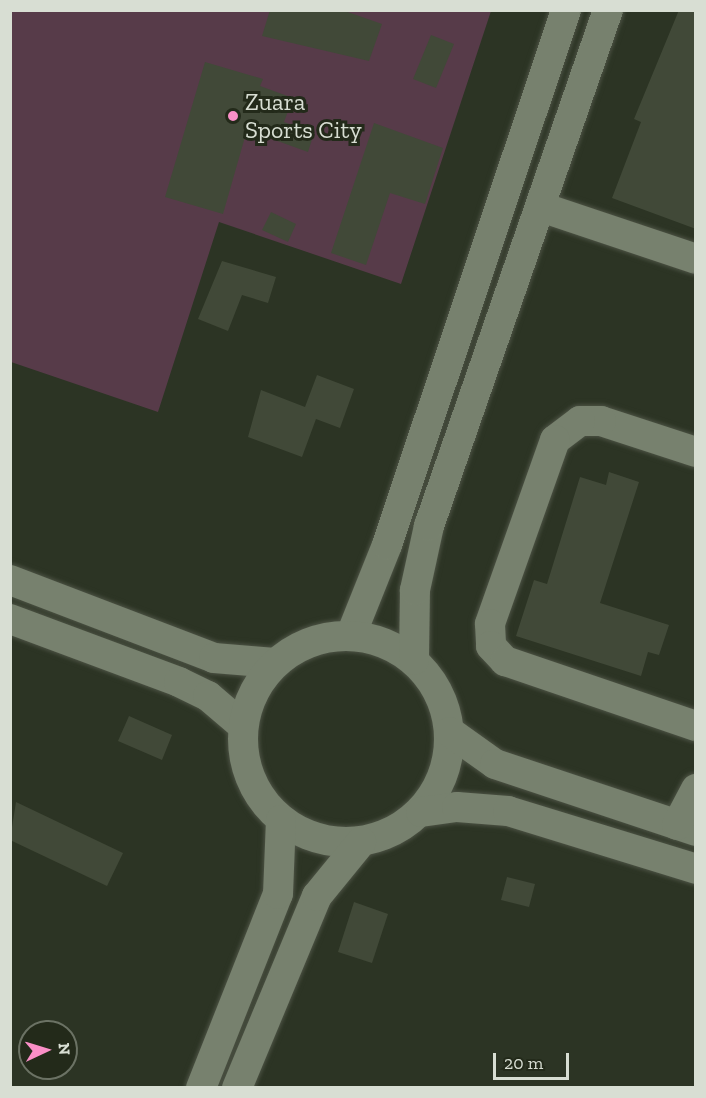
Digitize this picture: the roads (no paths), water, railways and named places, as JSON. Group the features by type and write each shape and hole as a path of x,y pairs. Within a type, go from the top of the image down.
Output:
{"street":[{"path":"351,635 387,545 566,10"},
{"path":"414,660 416,590 429,526 608,10"},
{"path":"541,207 696,259"},
{"path":"696,452 601,421 580,421 555,440 490,624 491,646 505,662 696,726"},
{"path":"10,580 214,658 275,663"},
{"path":"10,619 179,682 208,696 243,726"},
{"path":"351,635 385,643 414,660 439,692 450,732 448,761 421,812 394,832 361,842 319,840 281,820 258,793 245,760 243,726 249,703 275,663 324,637 351,635"},
{"path":"450,732 495,764 686,828 696,789"},
{"path":"421,812 457,807 508,811 696,868"},
{"path":"201,1088 278,894 281,820"},
{"path":"237,1088 317,896 361,842"}],"place":[{"name":"Zuara Sports City","path":"233,116"}]}
